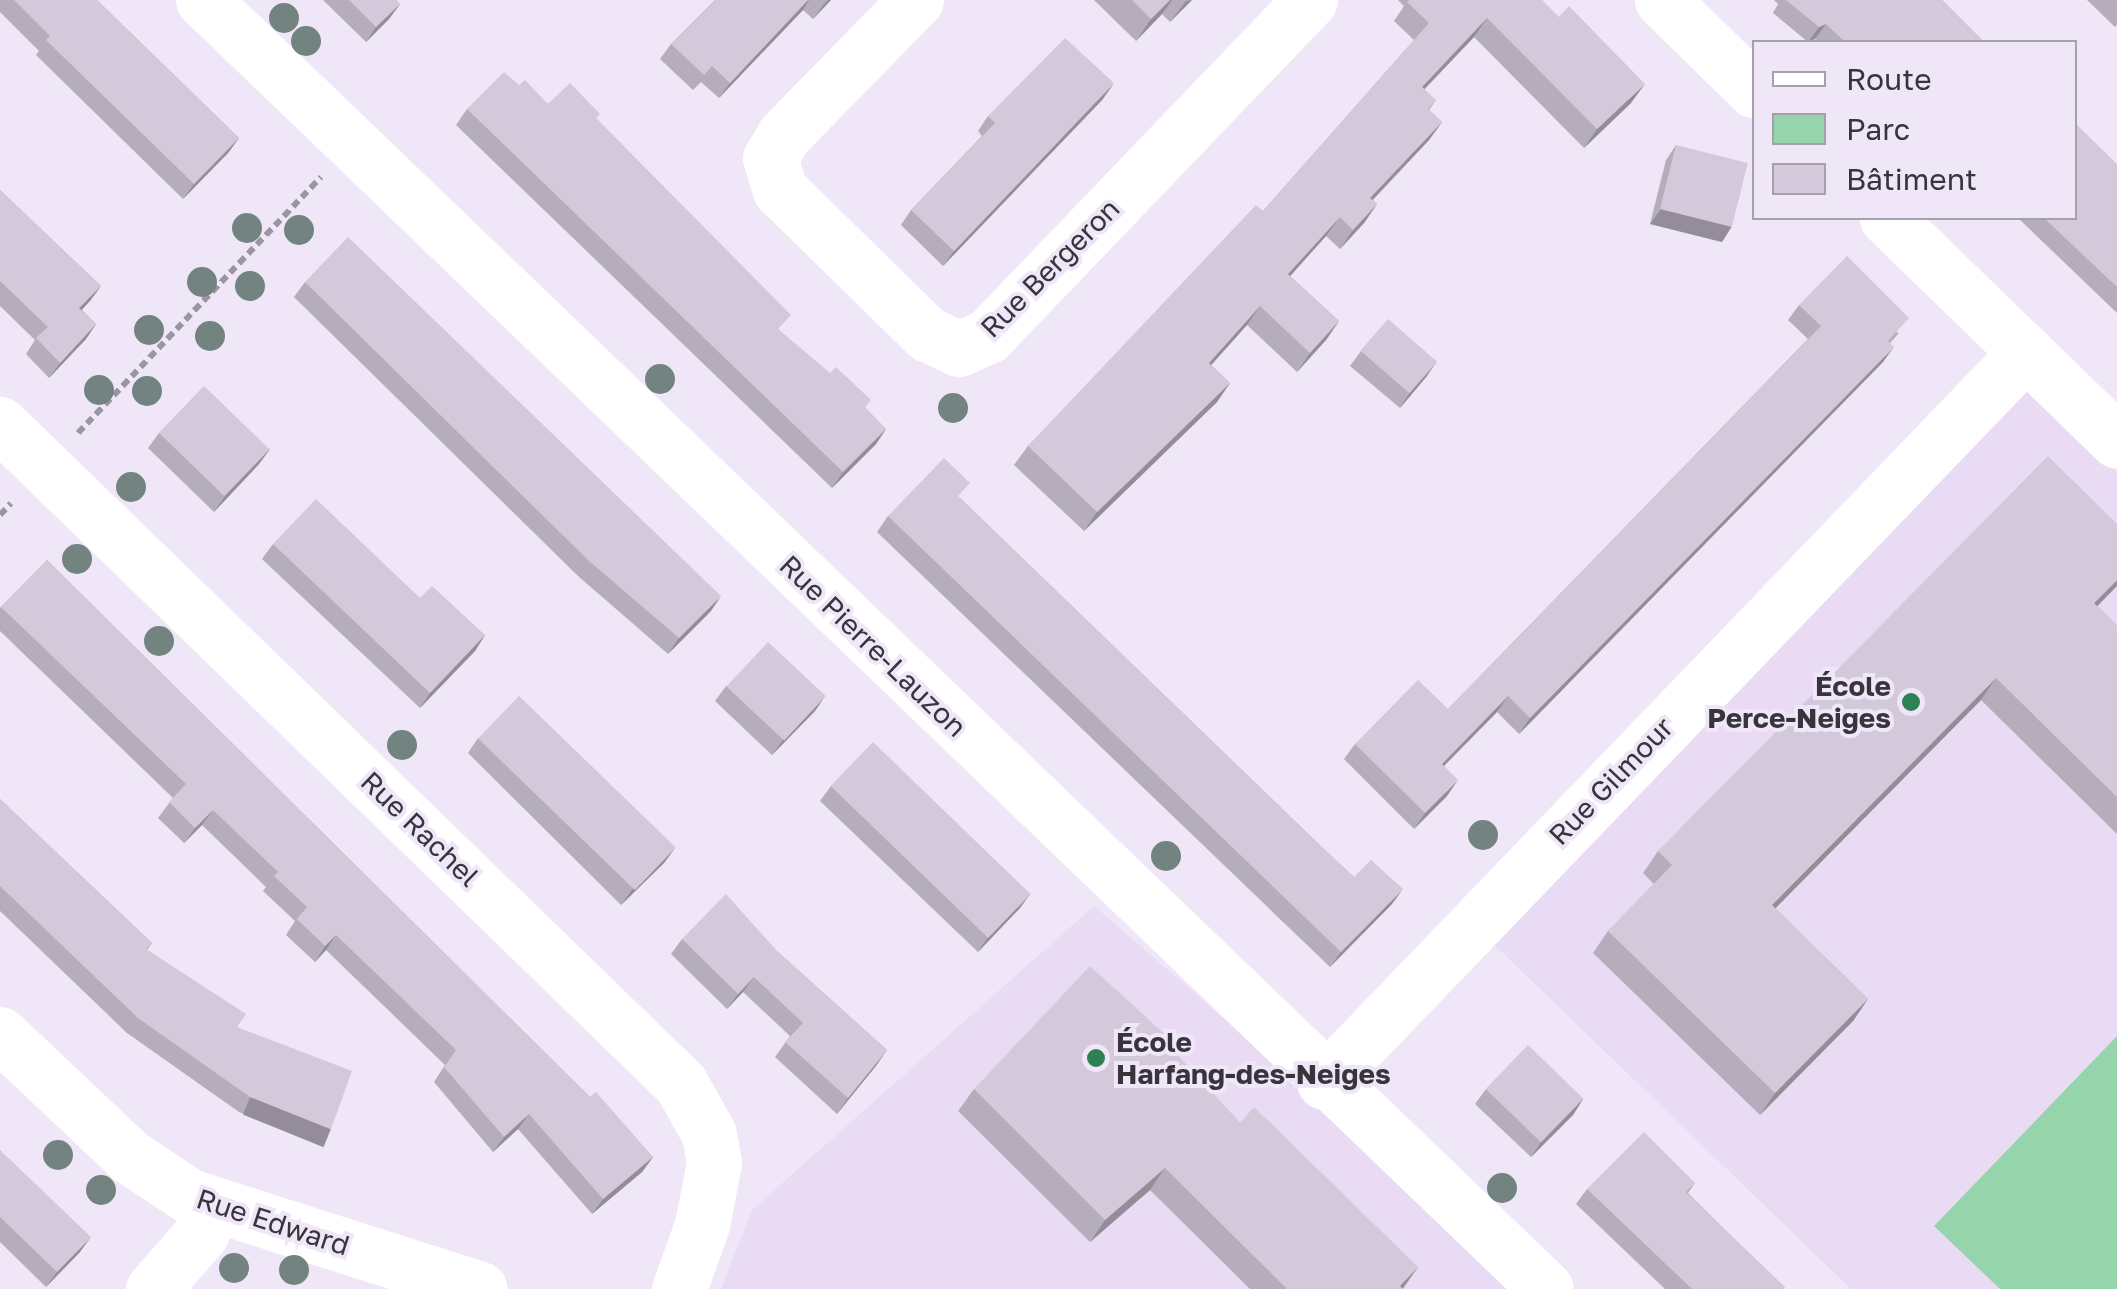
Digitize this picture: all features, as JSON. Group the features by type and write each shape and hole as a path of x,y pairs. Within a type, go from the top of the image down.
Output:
{"street":[{"name":"Rue Pierre-Lauzon","path":"204,0 1324,1082 1546,1289"},
{"name":"Rue Bergeron","path":"916,0 784,135 770,158 780,190 927,334 959,349 988,336 1310,0"},
{"path":"1662,0 1752,88"},
{"path":"1888,220 2117,440"},
{"name":"Rue Gilmour","path":"1324,1082 2026,352"},
{"name":"Rue Rachel","path":"0,424 681,1084 709,1134 714,1163 702,1225 680,1289"},
{"name":"Rue Edward","path":"0,1034 129,1156 214,1205 480,1289"},
{"path":"153,1289 202,1234 214,1205"}],"path":[{"path":"0,514 352,144"}],"shaded area":[{"name":"École Perce-Neiges","path":"2020,378 2117,472 2117,1289 1851,1289 1481,932"},
{"name":"École Harfang-des-Neiges","path":"1094,906 1536,1289 721,1289 752,1210"}],"green space":[{"path":"2117,1036 2117,1289 2000,1289 1934,1226"}],"building":[{"path":"14,0 97,0 239,138 194,184 46,40 50,36"},
{"path":"349,0 396,0 400,4 376,27"},
{"path":"715,0 808,0 730,83 712,66 704,75 671,44"},
{"path":"1132,0 1170,0 1151,19"},
{"path":"1409,0 1542,0 1559,17 1569,6 1645,84 1597,129 1487,18 1422,87 1436,100 1428,109 1442,122 1370,198 1377,204 1353,230 1340,217 1288,274 1339,321 1310,353 1260,306 1209,363 1230,383 1097,512 1028,446 1256,205 1263,211 1429,23"},
{"path":"1786,0 1942,0 1982,40 1843,40 1826,24 1819,27"},
{"path":"1065,38 1114,83 954,251 911,210 995,123 988,116"},
{"path":"504,72 519,85 525,80 548,104 570,83 600,114 596,118 791,315 778,329 830,373 836,367 871,400 865,407 886,429 843,472 467,109"},
{"path":"2077,125 2117,164 2117,287 2046,220 2077,220"},
{"path":"1676,145 1748,163 1732,227 1660,209"},
{"path":"0,190 101,286 79,308 96,324 60,363 36,338 48,327 0,281"},
{"path":"348,237 721,596 679,638 589,561 305,282"},
{"path":"1847,256 1909,318 1888,341 1894,347 1530,718 1508,696 1442,764 1458,780 1425,813 1355,744 1418,680 1448,709 1821,326 1799,305"},
{"path":"1388,319 1437,362 1410,393 1360,351"},
{"path":"204,386 269,449 224,496 159,433"},
{"path":"2048,456 2117,524 2117,580 2094,603 2117,626 2117,797 1996,678 1772,905 1868,999 1775,1093 1608,931 1672,865 1658,851"},
{"path":"944,458 970,483 958,496 1327,852 1354,877 1371,860 1403,889 1341,952 888,516"},
{"path":"316,499 420,598 432,586 485,635 430,693 273,544"},
{"path":"47,560 590,1097 596,1092 653,1157 603,1199 529,1114 504,1137 444,1067 456,1050 336,935 325,946 297,919 307,907 274,876 278,872 213,810 195,828 169,802 186,784 1,607"},
{"path":"768,642 826,696 784,740 726,687"},
{"path":"519,696 676,847 635,890 478,738"},
{"path":"873,742 1031,894 988,938 831,786"},
{"path":"0,799 152,943 146,949 246,1014 237,1027 352,1071 331,1129 250,1097 138,1018 0,886"},
{"path":"726,894 778,952 887,1050 848,1098 785,1042 803,1023 754,977 738,994 682,939"},
{"path":"1090,966 1181,1049 1176,1054 1240,1123 1254,1107 1418,1267 1400,1286 1403,1289 1287,1289 1165,1168 1105,1220 974,1089"},
{"path":"1528,1045 1583,1098 1541,1142 1486,1089"},
{"path":"1644,1132 1695,1183 1686,1192 1784,1289 1692,1289 1587,1189"},
{"path":"0,1150 91,1237 57,1272 0,1217"}],"place":[{"name":"École Perce-Neiges","path":"1911,702"},
{"name":"École Harfang-des-Neiges","path":"1096,1058"}]}
